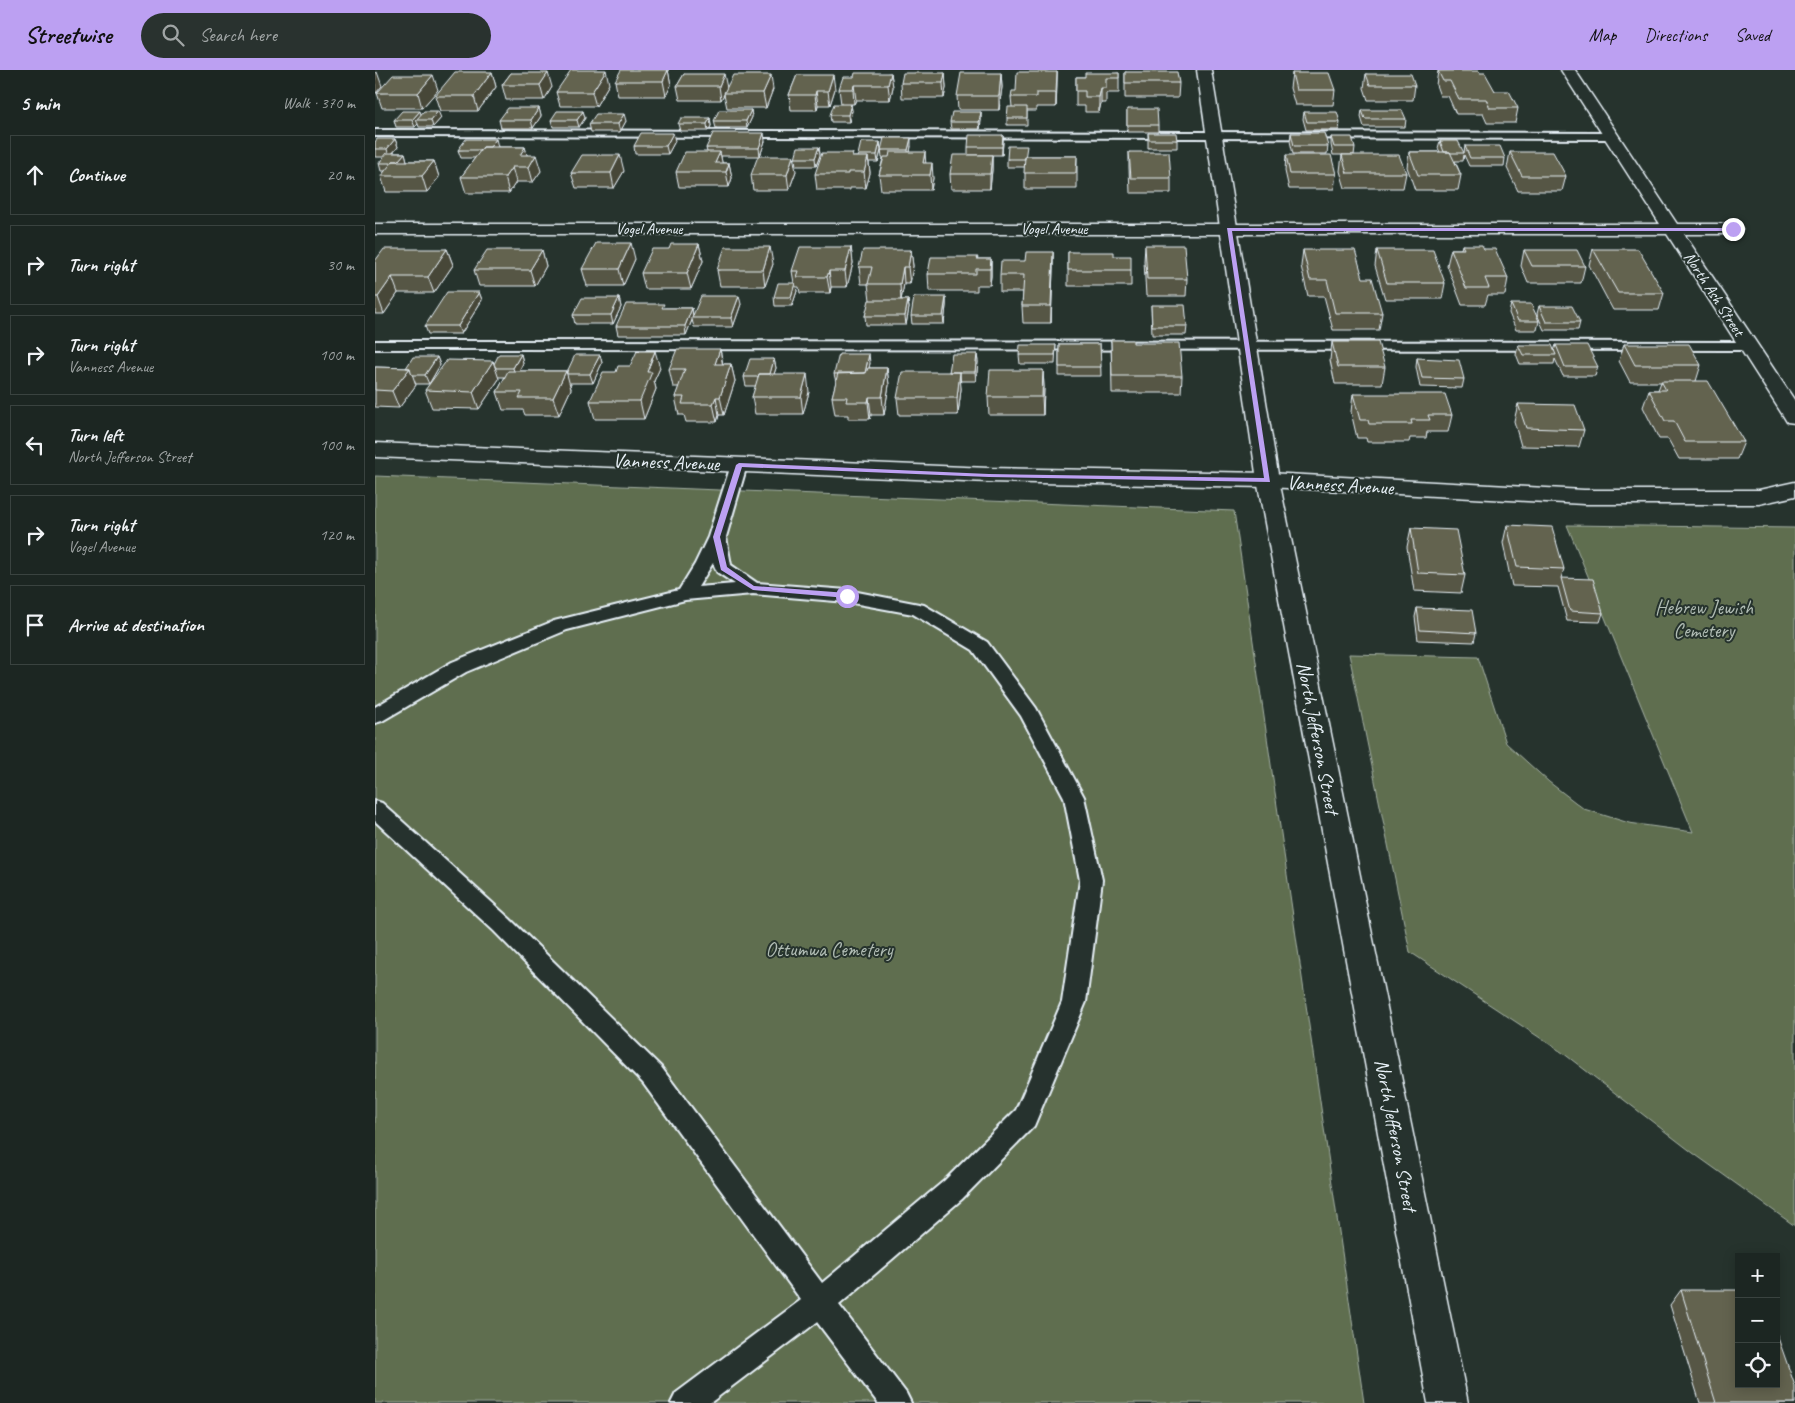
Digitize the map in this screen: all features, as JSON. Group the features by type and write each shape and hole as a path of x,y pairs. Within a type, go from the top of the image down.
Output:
{"street":[{"name":"North Jefferson Street","path":"1205,70 1268,480 1448,1403"},
{"name":"North Ash Street","path":"1568,70 1795,417"},
{"name":"Vogel Avenue","path":"375,229 1733,229"},
{"name":"Vanness Avenue","path":"375,450 989,476 1268,480 1584,497 1759,497 1795,488"}],"lane":[{"path":"375,133 1611,136"},
{"path":"375,345 1748,346"},
{"path":"685,594 704,564 717,537 739,465"},
{"path":"717,537 723,568 753,588"},
{"path":"375,716 459,666 561,625 685,594 753,588 847,596 918,609 980,646 1029,713 1074,797 1091,880 1074,1002 1025,1118 953,1190 820,1303 686,1403"},
{"path":"375,809 502,925 652,1075 896,1403"}],"green space":[{"name":"Ottumwa Cemetery","path":"375,476 1234,511 1364,1403 375,1403"},
{"name":"Hebrew Jewish Cemetery","path":"1567,525 1795,528 1795,1226 1693,1153 1563,1053 1410,952 1349,654 1478,657 1506,743 1549,782 1584,809 1629,823 1693,832"}],"building":[{"path":"571,70 606,70 592,92 556,92"},
{"path":"621,70 668,70 663,81 615,81"},
{"path":"1438,71 1479,71 1480,73 1485,73 1495,91 1509,91 1518,108 1490,108 1486,99 1459,99 1450,81 1443,81"},
{"path":"455,72 492,72 474,96 435,96"},
{"path":"1017,72 1057,72 1056,93 1036,93 1036,97 1011,97 1012,91 1016,91"},
{"path":"1125,72 1177,72 1179,83 1125,83"},
{"path":"511,73 548,73 540,85 502,85"},
{"path":"855,73 891,73 888,85 854,85 853,89 839,89 843,77 854,77"},
{"path":"903,73 945,73 943,83 901,83"},
{"path":"961,73 1001,73 999,96 957,96"},
{"path":"1085,73 1119,73 1119,78 1106,78 1106,88 1101,88 1099,97 1085,97 1085,91 1076,91 1076,77 1085,77"},
{"path":"1292,73 1329,73 1335,90 1296,90"},
{"path":"684,74 724,74 719,86 677,86"},
{"path":"1366,74 1411,74 1415,85 1370,85"},
{"path":"393,75 433,75 418,93 377,93"},
{"path":"733,75 771,75 763,93 724,93"},
{"path":"797,75 833,75 828,91 816,91 815,95 789,95"},
{"path":"834,104 851,104 848,115 830,115"},
{"path":"1008,107 1027,107 1027,118 1007,118"},
{"path":"508,108 539,108 531,120 499,120"},
{"path":"1127,109 1157,109 1158,125 1127,125"},
{"path":"719,110 751,110 746,121 714,121"},
{"path":"1362,110 1402,110 1406,119 1365,119"},
{"path":"402,111 420,111 412,120 394,120"},
{"path":"424,111 438,111 431,120 416,120"},
{"path":"557,111 583,111 577,120 551,120"},
{"path":"952,112 981,112 979,122 950,122"},
{"path":"1304,112 1337,112 1340,122 1307,122"},
{"path":"596,114 624,114 618,124 589,124"},
{"path":"681,118 710,118 707,124 678,124"},
{"path":"641,133 673,133 666,146 634,146"},
{"path":"713,133 764,133 759,148 706,148"},
{"path":"1148,133 1176,133 1177,140 1149,140"},
{"path":"1291,133 1324,133 1328,146 1294,146"},
{"path":"969,135 1003,135 1002,147 968,147"},
{"path":"1331,137 1352,137 1355,147 1334,147"},
{"path":"884,138 911,138 908,150 881,150"},
{"path":"377,139 395,139 387,149 375,149"},
{"path":"466,139 496,139 490,147 483,147 481,150 458,150"},
{"path":"1440,141 1458,141 1464,153 1444,152"},
{"path":"861,142 880,142 877,155 858,155"},
{"path":"1008,146 1027,146 1025,159 1007,159"},
{"path":"1465,146 1500,146 1505,158 1470,158"},
{"path":"483,147 525,147 520,155 536,155 529,167 512,167 505,177 461,177"},
{"path":"798,147 819,147 815,158 795,158"},
{"path":"685,152 720,152 715,163 729,163 726,172 676,172"},
{"path":"890,152 925,152 923,163 932,163 930,175 879,175 884,157 889,157"},
{"path":"1129,152 1169,152 1171,178 1131,178"},
{"path":"1409,152 1450,152 1461,175 1418,175"},
{"path":"1510,152 1553,152 1566,176 1522,176"},
{"path":"387,153 405,153 398,161 379,163"},
{"path":"822,153 853,153 852,157 868,157 864,172 815,174"},
{"path":"582,155 620,155 611,173 571,173"},
{"path":"953,155 992,155 990,174 950,174"},
{"path":"1286,155 1331,155 1336,174 1290,174"},
{"path":"1342,155 1399,155 1406,173 1347,173"},
{"path":"758,156 793,156 787,175 751,175"},
{"path":"1025,156 1077,156 1076,173 1024,173"},
{"path":"393,161 434,161 422,176 381,176"},
{"path":"596,243 631,243 619,269 582,269"},
{"path":"671,244 699,244 687,273 641,273 652,249 669,249"},
{"path":"1145,245 1184,245 1187,279 1147,279"},
{"path":"1462,245 1482,245 1484,249 1495,249 1508,278 1485,278 1489,288 1466,288 1451,249 1464,249"},
{"path":"725,247 770,247 763,270 717,270"},
{"path":"800,247 851,247 845,271 829,271 827,277 797,277 799,271 792,271"},
{"path":"384,249 447,249 428,277 392,277 378,297 375,297 375,261"},
{"path":"1593,249 1638,249 1664,293 1618,293"},
{"path":"487,250 542,250 530,270 474,270"},
{"path":"863,250 911,250 908,267 903,267 900,284 868,284 872,267 859,267"},
{"path":"1303,250 1355,250 1363,278 1372,278 1382,313 1335,313 1327,280 1310,280"},
{"path":"1377,250 1433,250 1445,283 1387,283"},
{"path":"1524,250 1577,250 1585,266 1532,266"},
{"path":"1026,252 1053,252 1051,306 1022,306 1024,275 1000,275 1001,261 1025,261"},
{"path":"1068,252 1114,252 1114,256 1131,256 1131,270 1068,270"},
{"path":"931,257 978,257 977,259 991,259 990,269 976,269 976,274 928,274"},
{"path":"778,283 795,283 791,297 774,297"},
{"path":"447,292 479,292 458,326 425,326"},
{"path":"701,296 739,296 731,318 692,318"},
{"path":"914,297 946,297 943,316 911,316"},
{"path":"582,298 619,298 611,315 573,315"},
{"path":"869,300 908,300 905,316 865,316"},
{"path":"626,304 664,304 662,308 692,308 685,326 616,326"},
{"path":"1511,304 1531,304 1539,321 1518,321"},
{"path":"1151,305 1185,305 1187,326 1152,326"},
{"path":"1539,306 1572,306 1580,322 1546,322"},
{"path":"1111,340 1133,340 1133,343 1179,343 1182,376 1112,376"},
{"path":"1332,342 1378,342 1385,367 1338,367"},
{"path":"1059,344 1100,344 1101,367 1059,367"},
{"path":"1624,344 1689,344 1701,365 1635,365"},
{"path":"1020,345 1056,345 1055,355 1019,355"},
{"path":"1518,345 1552,345 1556,355 1523,355"},
{"path":"1556,345 1587,345 1598,367 1565,367"},
{"path":"677,349 720,349 715,364 731,364 720,397 716,397 713,404 682,404 684,397 675,397 685,369 669,369"},
{"path":"637,351 655,351 647,372 652,372 640,401 590,401 603,372 616,372 618,366 630,366"},
{"path":"499,354 521,354 513,368 496,368 494,364"},
{"path":"839,354 869,354 865,373 834,374"},
{"path":"952,354 977,354 975,372 949,372"},
{"path":"575,355 600,355 590,374 567,374"},
{"path":"413,357 437,357 425,375 412,375 410,368 406,368"},
{"path":"1417,358 1459,360 1464,379 1422,378"},
{"path":"750,359 774,359 770,374 759,374 758,377 744,377"},
{"path":"447,360 493,361 473,392 425,390"},
{"path":"375,367 410,368 392,391 375,390"},
{"path":"868,368 887,368 882,397 869,397 868,402 846,402 847,397 832,397 838,373 866,373"},
{"path":"990,370 1043,370 1042,397 988,397"},
{"path":"508,371 566,371 553,398 519,398 522,392 497,392"},
{"path":"902,372 960,372 957,398 897,398"},
{"path":"759,374 807,374 801,397 752,397"},
{"path":"1661,381 1708,381 1744,442 1685,442 1674,421 1665,421 1649,390 1666,390"},
{"path":"1353,394 1445,394 1452,415 1428,415 1430,420 1411,420 1412,424 1369,424 1368,420 1360,420"},
{"path":"1518,404 1575,405 1584,430 1526,428"},
{"path":"1507,525 1552,527 1564,569 1517,567"},
{"path":"1411,528 1456,530 1465,575 1418,573"},
{"path":"1561,578 1593,579 1603,613 1570,611"},
{"path":"1417,608 1472,610 1476,633 1420,630"},
{"path":"1681,1290 1735,1290 1735,1388 1780,1388 1780,1343 1795,1386 1795,1403 1716,1403"}],"route":[{"path":"847,596 753,588 723,568 717,537 739,465 989,476 1268,480 1229,229 1733,229"}]}
